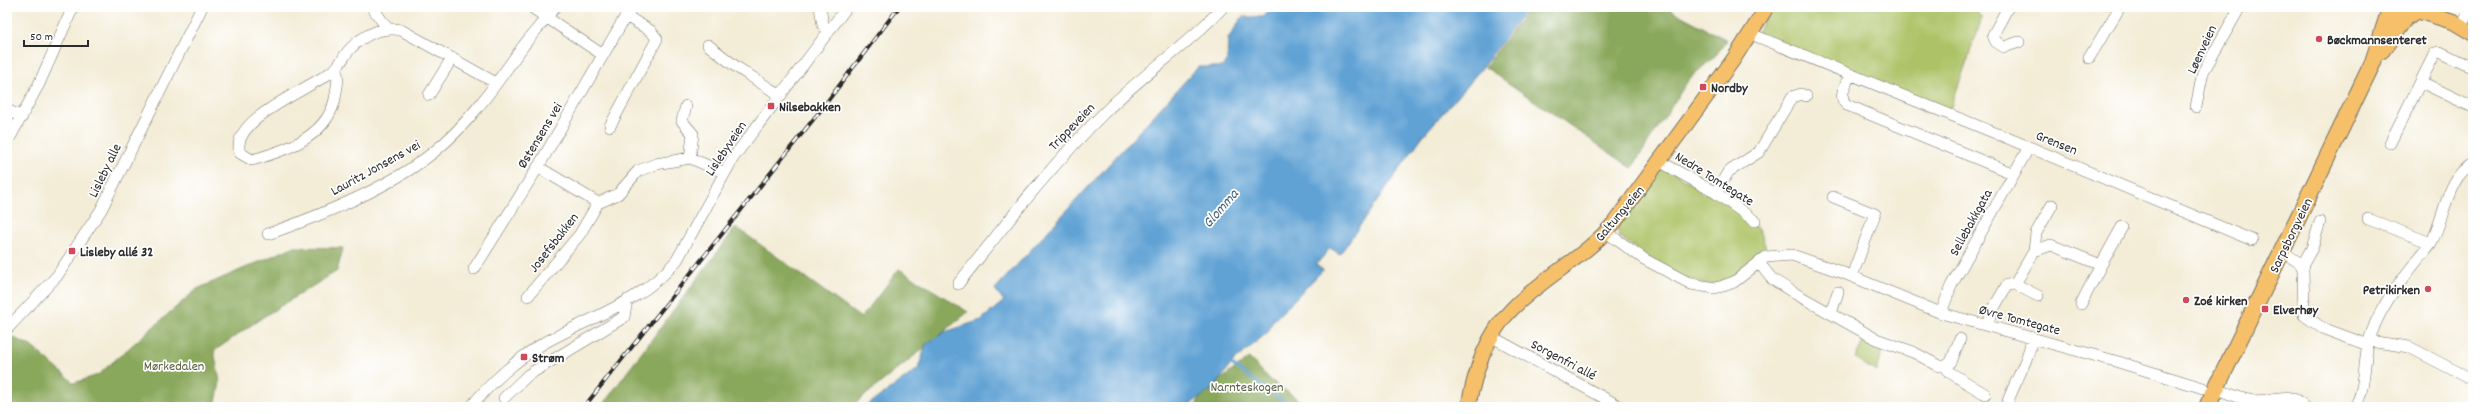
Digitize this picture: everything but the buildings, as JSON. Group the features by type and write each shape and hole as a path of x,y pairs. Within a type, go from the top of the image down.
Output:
{"highway":[{"path":"2390,8 2400,15 2415,11"},
{"name":"Sarpsborgveien","path":"2207,407 2210,388 2282,252 2372,62 2390,8"},
{"name":"Sarpsborgveien","path":"2372,62 2415,11"}],"main road":[{"name":"Galtungveien","path":"1468,407 1474,377 1492,337 1512,308 1606,232 1751,34 1767,7"},
{"path":"2435,7 2463,28"},
{"path":"2415,11 2463,28"}],"street":[{"path":"7,143 22,117 74,7"},
{"name":"Lisleby alle","path":"7,329 57,276 101,210 202,7"},
{"path":"531,7 603,55"},
{"name":"Lauritz Jonsens vei","path":"268,234 296,224 363,194 414,166 452,135 496,83 554,7"},
{"path":"820,7 823,25 828,33"},
{"name":"Lislebyveien","path":"471,407 509,369 542,344 649,288 665,275 677,260 733,158 847,7"},
{"name":"Trippeveien","path":"958,284 1050,169 1101,115 1198,34 1223,7"},
{"path":"2008,7 1993,35 1996,42 2004,47 2019,42"},
{"path":"2089,58 2120,7"},
{"name":"Løenveien","path":"2196,107 2203,72 2240,7"},
{"path":"2463,28 2472,7"},
{"path":"375,8 387,28"},
{"name":"Østensens vei","path":"474,269 538,167 629,11 651,31 656,39 610,126"},
{"path":"335,69 338,75 336,97 331,113 311,135 290,148 252,160 240,154 238,147 240,138 252,122 335,69 355,44 370,34 387,28 401,30 496,83"},
{"name":"Grensen","path":"1751,34 2029,147 2252,240"},
{"path":"708,45 735,66 781,96"},
{"path":"2390,143 2435,53 2440,52 2473,68"},
{"path":"429,95 452,58"},
{"path":"1850,75 1841,96 1843,102 1847,105 2014,174"},
{"path":"2421,82 2473,107"},
{"path":"1716,193 1728,172 1759,152 1792,97 1801,94 1806,96"},
{"path":"686,106 682,121 693,134 690,158"},
{"path":"7,110 22,117"},
{"name":"Sellebakkgata","path":"1941,313 1951,286 2029,147"},
{"path":"538,167 598,203 618,194 638,171 656,164 690,158 725,173"},
{"name":"Nedre Tomtegate","path":"1659,161 1716,193 1755,221"},
{"path":"2355,407 2360,398 2369,343 2381,312 2438,232 2454,183 2463,170 2473,163"},
{"path":"1833,197 1875,214 1852,276"},
{"name":"Josefsbakken","path":"528,296 580,234 598,203"},
{"path":"2015,284 2034,251 2036,233 2052,205"},
{"path":"2368,219 2430,244"},
{"path":"2320,222 2312,248 2302,266 2304,282 2304,315 2322,328 2369,343 2409,347 2473,380"},
{"path":"2081,304 2122,227"},
{"path":"1606,232 1644,259 1691,284 1702,287 1723,286 1734,282 1759,263 1772,279 1876,339 1913,352 1939,366 1946,366 1954,358 1960,339"},
{"path":"2034,251 2051,245 2101,265"},
{"path":"2282,252 2302,266"},
{"name":"Øvre Tomtegate","path":"1759,263 1766,257 1792,255 1852,276 1941,313 2186,378 2210,388 2250,401 2284,396 2300,402 2305,407"},
{"path":"1987,325 1992,311 2007,285 2015,284 2038,296"},
{"path":"1831,313 1838,292"},
{"path":"504,398 528,374 624,317 627,300"},
{"name":"Sorgenfri allé","path":"1492,337 1621,407"},
{"path":"2006,407 2016,377 2031,349 2032,337"},
{"path":"1946,366 1949,372 1985,394"}],"green space":[{"path":"1530,7 1665,7 1727,40 1714,57 1689,79 1632,168 1485,67"},
{"path":"1771,7 1972,7 1982,18 1949,112 1756,34"},
{"path":"1665,168 1715,196 1751,222 1760,232 1767,253 1743,273 1728,282 1715,284 1701,283 1670,271 1619,236 1617,225 1659,169"},
{"path":"736,227 861,318 899,269 968,312 851,407 601,407"},
{"name":"Mørkedalen","path":"293,247 343,248 337,271 263,317 214,351 220,382 215,407 7,407 8,335 31,346 74,383 98,375 197,289"},
{"path":"1866,336 1883,344 1876,372 1855,358"},
{"name":"Narnteskogen","path":"1249,358 1272,381 1309,407 1195,407 1202,394"}],"water":[{"name":"Glomma","path":"1271,7 1528,7 1482,68 1422,137 1340,254 1330,248 1316,265 1323,270 1272,322 1269,331 1231,364 1215,387 1192,403 1190,407 865,407 918,369 926,344 945,332 981,320 1004,301 995,289 1198,67 1222,67 1227,61 1228,39 1242,17 1264,17"}],"waterway":[{"path":"1231,364 1292,407"}],"railway":[{"path":"584,407 820,111 899,7"}],"place":[{"name":"Bøckmannsenteret","path":"2319,39"},
{"name":"Nordby","path":"1703,87"},
{"name":"Nilsebakken","path":"771,106"},
{"name":"Lisleby allé 32","path":"72,251"},
{"name":"Petrikirken","path":"2428,289"},
{"name":"Zoé kirken","path":"2186,300"},
{"name":"Elverhøy","path":"2265,309"},
{"name":"Strøm","path":"524,357"}]}
